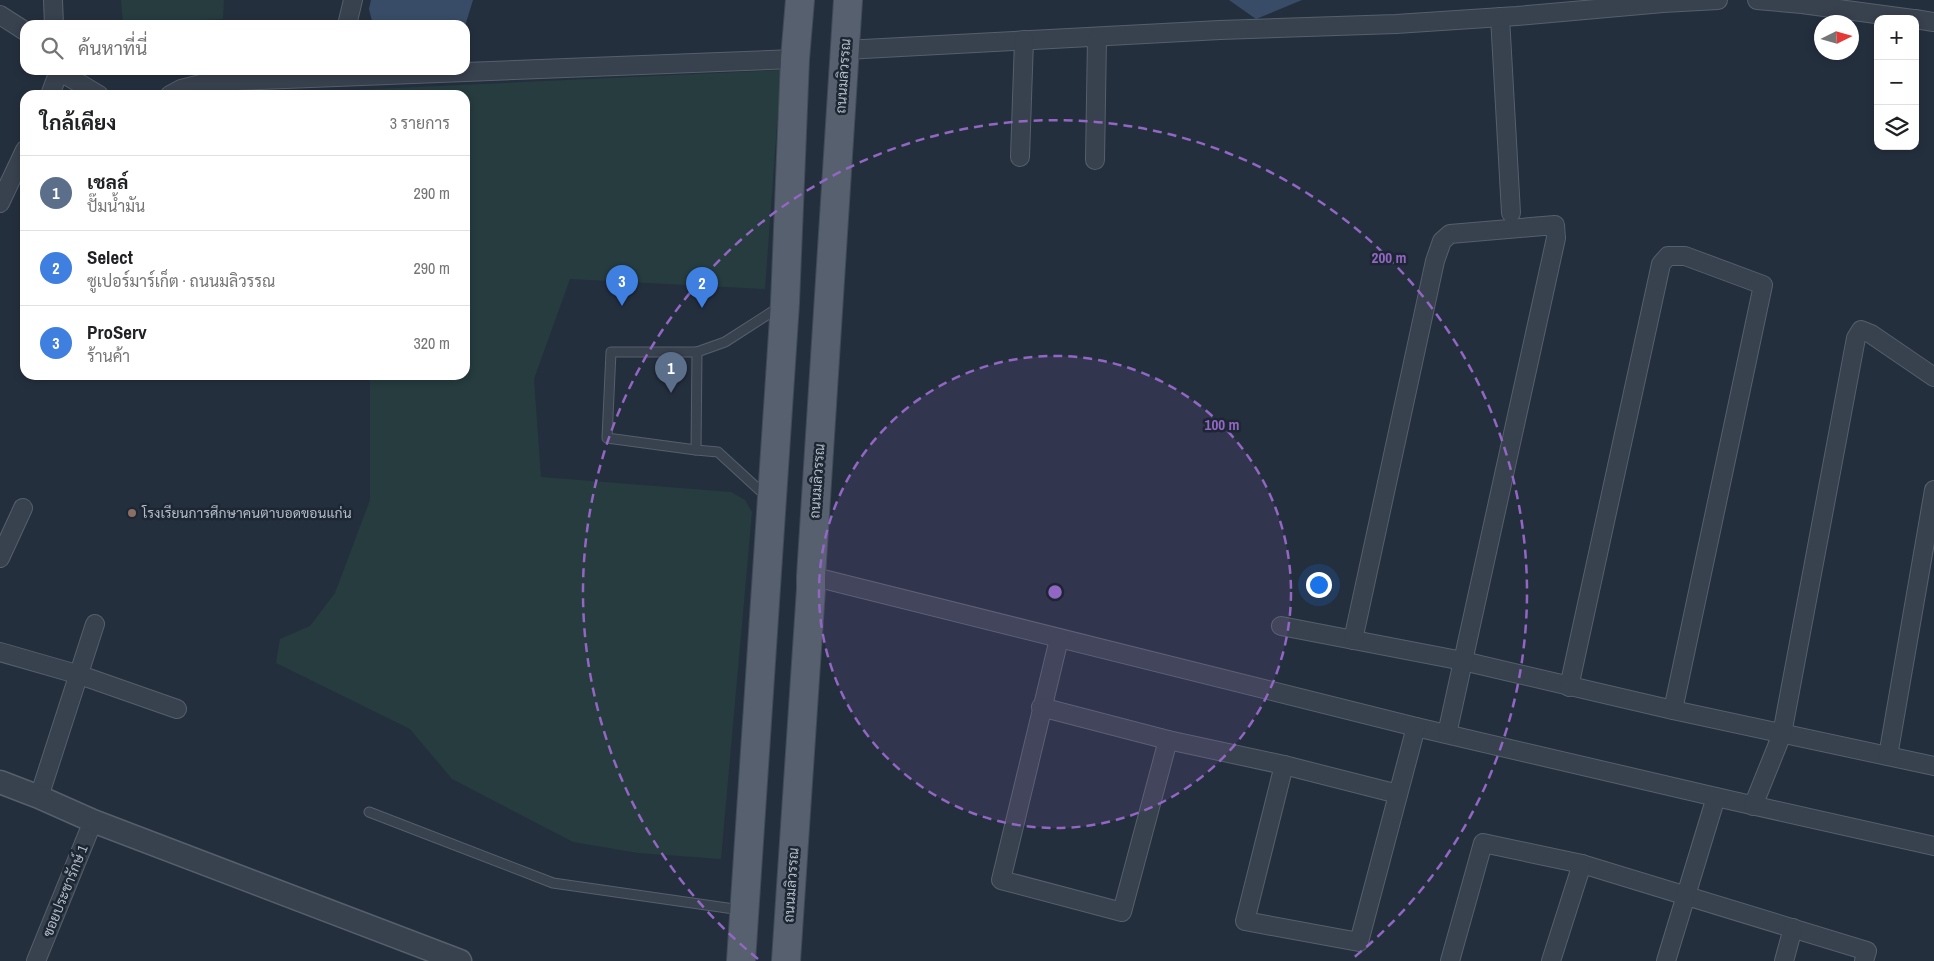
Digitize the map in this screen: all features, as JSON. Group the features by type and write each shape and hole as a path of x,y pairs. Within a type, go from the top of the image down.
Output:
{"main road":[{"path":"741,961 785,303 795,59 800,0"},
{"name":"ถนนมลิวรรณ","path":"786,961 848,0"}],"street":[{"path":"53,0 54,20"},
{"path":"348,20 353,0"},
{"path":"845,50 1220,30 1396,24 1718,0"},
{"path":"1757,0 1885,15"},
{"path":"0,14 20,28"},
{"path":"1500,17 1511,213"},
{"path":"1919,20 1934,22"},
{"path":"1095,160 1097,38"},
{"path":"1020,157 1024,40"},
{"path":"470,69 795,59"},
{"path":"52,90 57,75"},
{"path":"67,75 91,90"},
{"path":"181,90 209,82 308,75"},
{"path":"0,203 4,184 20,158"},
{"path":"1354,640 1435,261 1442,241 1450,234 1555,225 1556,238 1447,734"},
{"path":"1569,687 1661,264 1668,256 1685,256 1763,285 1673,710"},
{"path":"1753,806 1782,734 1856,338 1861,330 1871,334 1934,377"},
{"path":"1888,756 1934,490"},
{"path":"0,558 23,508"},
{"path":"810,576 1416,727 1753,806 1934,846"},
{"path":"39,797 95,624"},
{"path":"1281,626 1463,661 1569,687 1934,766"},
{"path":"1059,639 1041,707 1001,880 1122,912 1168,740"},
{"path":"0,652 80,674 177,709"},
{"path":"1041,707 1168,740 1284,765 1398,794"},
{"path":"1284,765 1245,921 1359,942 1416,727"},
{"path":"0,782 93,821 460,961"},
{"path":"1666,961 1716,797"},
{"name":"ซอยประชารักษ์ 1","path":"36,961 93,821"},
{"path":"1450,961 1484,843 1582,864 1793,928 1867,951 1864,961"},
{"path":"1552,961 1582,864"},
{"path":"1784,961 1793,928"}],"lane":[{"path":"772,501 718,452 607,438 611,352 697,352 725,342 785,303"},
{"path":"696,450 697,352"},
{"path":"370,812 553,883 744,911"}],"green space":[{"path":"121,0 224,0 223,19 123,20"},
{"path":"781,70 765,289 570,279 534,379 541,477 731,492 745,500 752,512 721,859 638,853 573,842 452,779 410,729 276,663 280,639 310,626 335,593 370,500 370,380 470,380 470,90 352,90"}],"water":[{"path":"371,0 473,0 467,20 372,20 369,9"},
{"path":"1229,0 1302,0 1256,19"}],"place":[{"name":"ProServ","path":"622,306"},
{"name":"Select","path":"702,308"},
{"name":"เชลล์","path":"671,393"},
{"name":"โรงเรียนการศึกษาคนตาบอดขอนแก่น","path":"132,513"}]}
